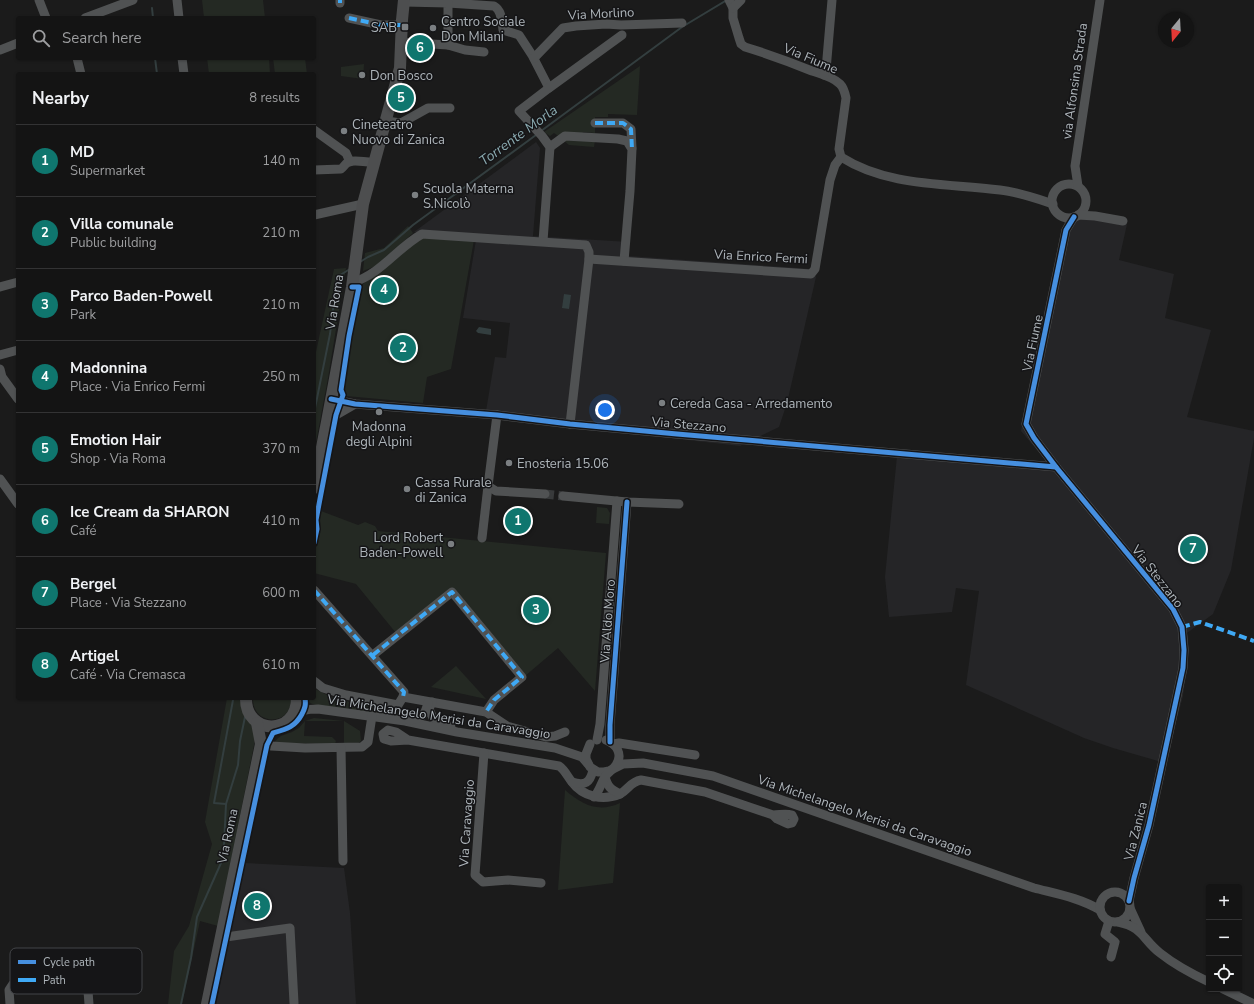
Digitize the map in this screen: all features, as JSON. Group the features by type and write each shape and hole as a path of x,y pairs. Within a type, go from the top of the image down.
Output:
{"main road":[{"name":"Via Roma","path":"316,478 353,278 363,204 399,73 404,1"},
{"path":"292,717 295,711 297,700"},
{"name":"Via Roma","path":"243,701 248,712 257,722 266,745"},
{"name":"Via Roma","path":"206,1004 266,745 265,736 275,727 282,725 292,717"},
{"path":"257,722 263,725 275,727"}],"street":[{"path":"39,0 45,16"},
{"path":"90,16 133,0"},
{"path":"177,0 179,16"},
{"path":"731,4 741,0"},
{"path":"824,75 826,70 832,0"},
{"name":"via Alfonsina Strada","path":"1075,166 1100,0"},
{"path":"404,1 448,1 497,6 503,30 519,35 534,58 549,88"},
{"path":"448,1 448,45"},
{"name":"Via Fiume","path":"731,4 739,38 741,44 745,47 783,59 824,75 837,81 841,86 845,94 845,106 839,149 841,157"},
{"path":"349,18 381,25 402,25"},
{"name":"Via Morlino","path":"534,58 563,28 598,24 621,25 682,23"},
{"path":"543,241 550,147 519,111 622,35"},
{"path":"401,42 448,45 465,50 484,52"},
{"path":"0,50 16,44"},
{"path":"78,60 80,72"},
{"path":"182,60 184,72"},
{"path":"386,121 401,123 428,108 450,108"},
{"path":"595,123 623,123 631,129 632,169 624,261"},
{"path":"316,131 346,153 350,162"},
{"path":"550,147 565,136 618,140 627,142 632,149"},
{"path":"841,157 864,168 907,182 1001,190 1031,196 1053,204"},
{"name":"Via Enrico Fermi","path":"589,259 813,273 815,269 830,180 835,165 841,157"},
{"path":"316,170 341,169 350,162 366,161 374,163"},
{"path":"1075,166 1078,186"},
{"path":"1075,166 1053,196 1055,210 1061,215 1067,217 1096,216 1124,221"},
{"path":"1031,196 1044,196 1061,187 1072,184 1078,186 1081,188 1086,199 1084,210 1076,216"},
{"path":"316,215 363,204"},
{"path":"1085,206 1096,216"},
{"path":"1061,215 1066,230"},
{"name":"Via Fiume","path":"1056,467 1034,438 1026,424 1066,230 1076,216"},
{"path":"353,278 362,280 373,274 413,239 422,234 586,245 589,252 589,259 570,424"},
{"path":"0,287 16,283"},
{"path":"0,355 16,351"},
{"path":"0,369 2,376 16,396"},
{"name":"Via Stezzano","path":"331,399 355,404 497,415 570,424 1056,467 1173,609 1182,627 1184,650 1183,668 1161,766"},
{"path":"327,422 355,404"},
{"path":"482,538 497,415"},
{"path":"0,479 16,501"},
{"path":"488,486 496,491 545,494"},
{"path":"563,496 627,502 679,504"},
{"name":"Via Aldo Moro","path":"594,742 600,724 617,501"},
{"name":"Via Aldo Moro","path":"614,745 610,725 627,502"},
{"path":"373,655 452,592 522,677 494,700 486,712"},
{"path":"316,593 373,655 404,692 398,706 346,695 323,688 316,683"},
{"name":"Via Michelangelo Merisi da Caravaggio","path":"403,697 486,712 507,726 546,737 555,736 564,732"},
{"name":"Via Michelangelo Merisi da Caravaggio","path":"300,700 318,709"},
{"path":"405,721 418,719 425,714 430,702"},
{"path":"430,702 429,709 433,718 446,724 457,732"},
{"name":"Via Michelangelo Merisi da Caravaggio","path":"292,717 305,709 318,709 405,721 457,732 555,748 581,749 594,742 602,740 614,745 624,755 643,763 713,776 1034,888 1076,899 1090,904 1100,910"},
{"path":"266,745 305,748 362,748 368,742 372,716"},
{"path":"408,740 559,766 564,770 579,790 594,797 605,798 620,794 631,784 641,780 705,792 773,815"},
{"path":"594,742 586,754 591,769 594,797"},
{"name":"Via Michelangelo Merisi da Caravaggio","path":"614,745 619,743 695,755"},
{"path":"594,797 605,777 614,768 618,760 614,745"},
{"path":"341,748 343,861"},
{"name":"Via Michelangelo Merisi da Caravaggio","path":"555,748 582,758 591,769 598,772 604,772 623,764 643,763"},
{"name":"Via Caravaggio","path":"484,753 475,875 484,882 508,880 541,882"},
{"name":"Via Zanica","path":"1114,921 1127,917 1134,878 1149,825 1161,766"},
{"path":"572,782 578,784 585,783 590,780 591,769"},
{"path":"605,777 608,786 620,794"},
{"name":"Via Zanica","path":"1105,895 1116,891 1134,878"},
{"path":"1116,891 1124,894 1130,904 1142,933"},
{"path":"1105,895 1100,902 1100,910 1105,918 1129,924 1142,933 1158,952 1184,970 1206,981"},
{"name":"Via Michelangelo Merisi da Caravaggio","path":"1076,899 1092,899 1105,895"},
{"path":"1111,957 1115,942 1105,934 1114,921"},
{"path":"221,935 226,937 290,928 294,1003"},
{"path":"10,988 10,1004"},
{"path":"1230,992 1254,1004"},
{"path":"88,994 89,1004"}],"shaded area":[{"path":"202,0 263,0 265,16 204,16"},
{"path":"207,60 269,60 270,72 209,72"},
{"path":"273,60 305,60 307,72 275,72"},
{"path":"364,64 363,79 341,76 341,67"},
{"path":"640,66 637,115 608,114 608,117 595,117 595,133 583,132 582,136 560,137 554,133 550,136 544,132"},
{"path":"562,139 595,140 594,147 569,145"},
{"path":"536,142 540,148 533,236 629,242 629,256 811,269 816,277 787,403 779,427 740,446 485,417 495,357 506,358 510,323 463,318 476,240 414,232"},
{"path":"1066,213 1127,224 1119,260 1174,274 1165,318 1211,330 1187,417 1254,431 1231,570 1213,614 1187,633 1189,649 1183,696 1165,763 1084,738 966,685 979,591 956,588 952,612 889,617 885,577 897,456 1047,462 1021,431"},
{"path":"408,226 413,233 376,266 363,271 365,253 384,248"},
{"path":"423,237 474,240 451,369 427,377 423,403 346,396 342,387 363,284"},
{"path":"346,268 316,442 316,352 334,269"},
{"path":"564,294 571,295 569,309 562,308"},
{"path":"479,327 491,329 491,335 478,333 476,331"},
{"path":"597,507 607,508 610,513 609,524 596,523"},
{"path":"321,511 358,525 365,522 375,526 378,531 606,553 595,691 558,648 525,676 452,588 396,633 356,584 316,574 316,540"},
{"path":"456,666 486,699 431,687"},
{"path":"316,689 324,694 346,701 404,710 403,715 414,717 410,718 319,706 310,703 308,700 316,700"},
{"path":"227,700 240,700 251,720 256,735 218,926 200,921 182,1004 168,1004 174,951 189,926 212,844 205,822"},
{"path":"253,700 291,700 290,707 286,714 280,718 265,718 259,714 254,707"},
{"path":"314,718 344,721 305,721"},
{"path":"305,721 304,736 332,737 336,741 335,744 274,743 281,736 299,728"},
{"path":"344,721 360,731 361,741 356,745 344,744"},
{"path":"565,790 578,800 591,806 605,807 620,803 613,883 558,890"},
{"path":"244,863 344,868 350,913 356,1004 216,1004"}],"waterway":[{"name":"Torrente Morla","path":"541,131 682,27 727,0"},
{"path":"152,8 153,16"},
{"path":"155,60 157,72"},
{"name":"Torrente Morla","path":"360,262 384,250 413,225 536,135"},
{"name":"Torrente Morla","path":"316,403 330,334 337,277 350,269"},
{"path":"226,804 214,803 233,700"},
{"name":"Torrente Morla","path":"181,1004 191,958 197,917 221,863 224,845 226,804 238,765 240,741 245,717"}],"tunnel":[{"path":"545,494 563,496"}],"marked path":[{"path":"349,18 381,25 402,25"},
{"path":"595,123 623,123 631,129 632,149"},
{"path":"316,592 404,692 403,697"},
{"path":"373,655 452,592 522,677 494,700 486,712"},
{"path":"1182,627 1200,622 1254,641"}],"cycle path":[{"path":"1074,217 1066,230 1026,424 1034,438 1056,467 1173,609 1182,627 1184,650 1183,668 1149,825 1129,901"},
{"path":"316,520 336,415 343,395 341,390 349,336 359,287 352,287"},
{"path":"331,399 355,404 497,415 570,424 677,434 1056,467"},
{"path":"610,742 610,725 627,502"},
{"path":"316,520 316,534"},
{"path":"212,1004 267,745 273,733 286,729 296,722 305,708 305,700"}],"place":[{"name":"SAB","path":"405,27"},
{"name":"Centro Sociale Don Milani","path":"433,28"},
{"name":"Ice Cream da SHARON","path":"420,48"},
{"name":"Don Bosco","path":"362,75"},
{"name":"Emotion Hair","path":"401,98"},
{"name":"Cineteatro Nuovo di Zanica","path":"344,131"},
{"name":"Scuola Materna S.Nicolò","path":"415,195"},
{"name":"Madonnina","path":"384,290"},
{"name":"Villa comunale","path":"403,348"},
{"name":"Cereda Casa - Arredamento","path":"662,403"},
{"name":"Madonna degli Alpini","path":"379,412"},
{"name":"Enosteria 15.06","path":"509,463"},
{"name":"Cassa Rurale di Zanica","path":"407,489"},
{"name":"MD","path":"518,521"},
{"name":"Lord Robert Baden-Powell","path":"451,544"},
{"name":"Bergel","path":"1193,549"},
{"name":"Parco Baden-Powell","path":"536,610"},
{"name":"Artigel","path":"257,906"}]}
